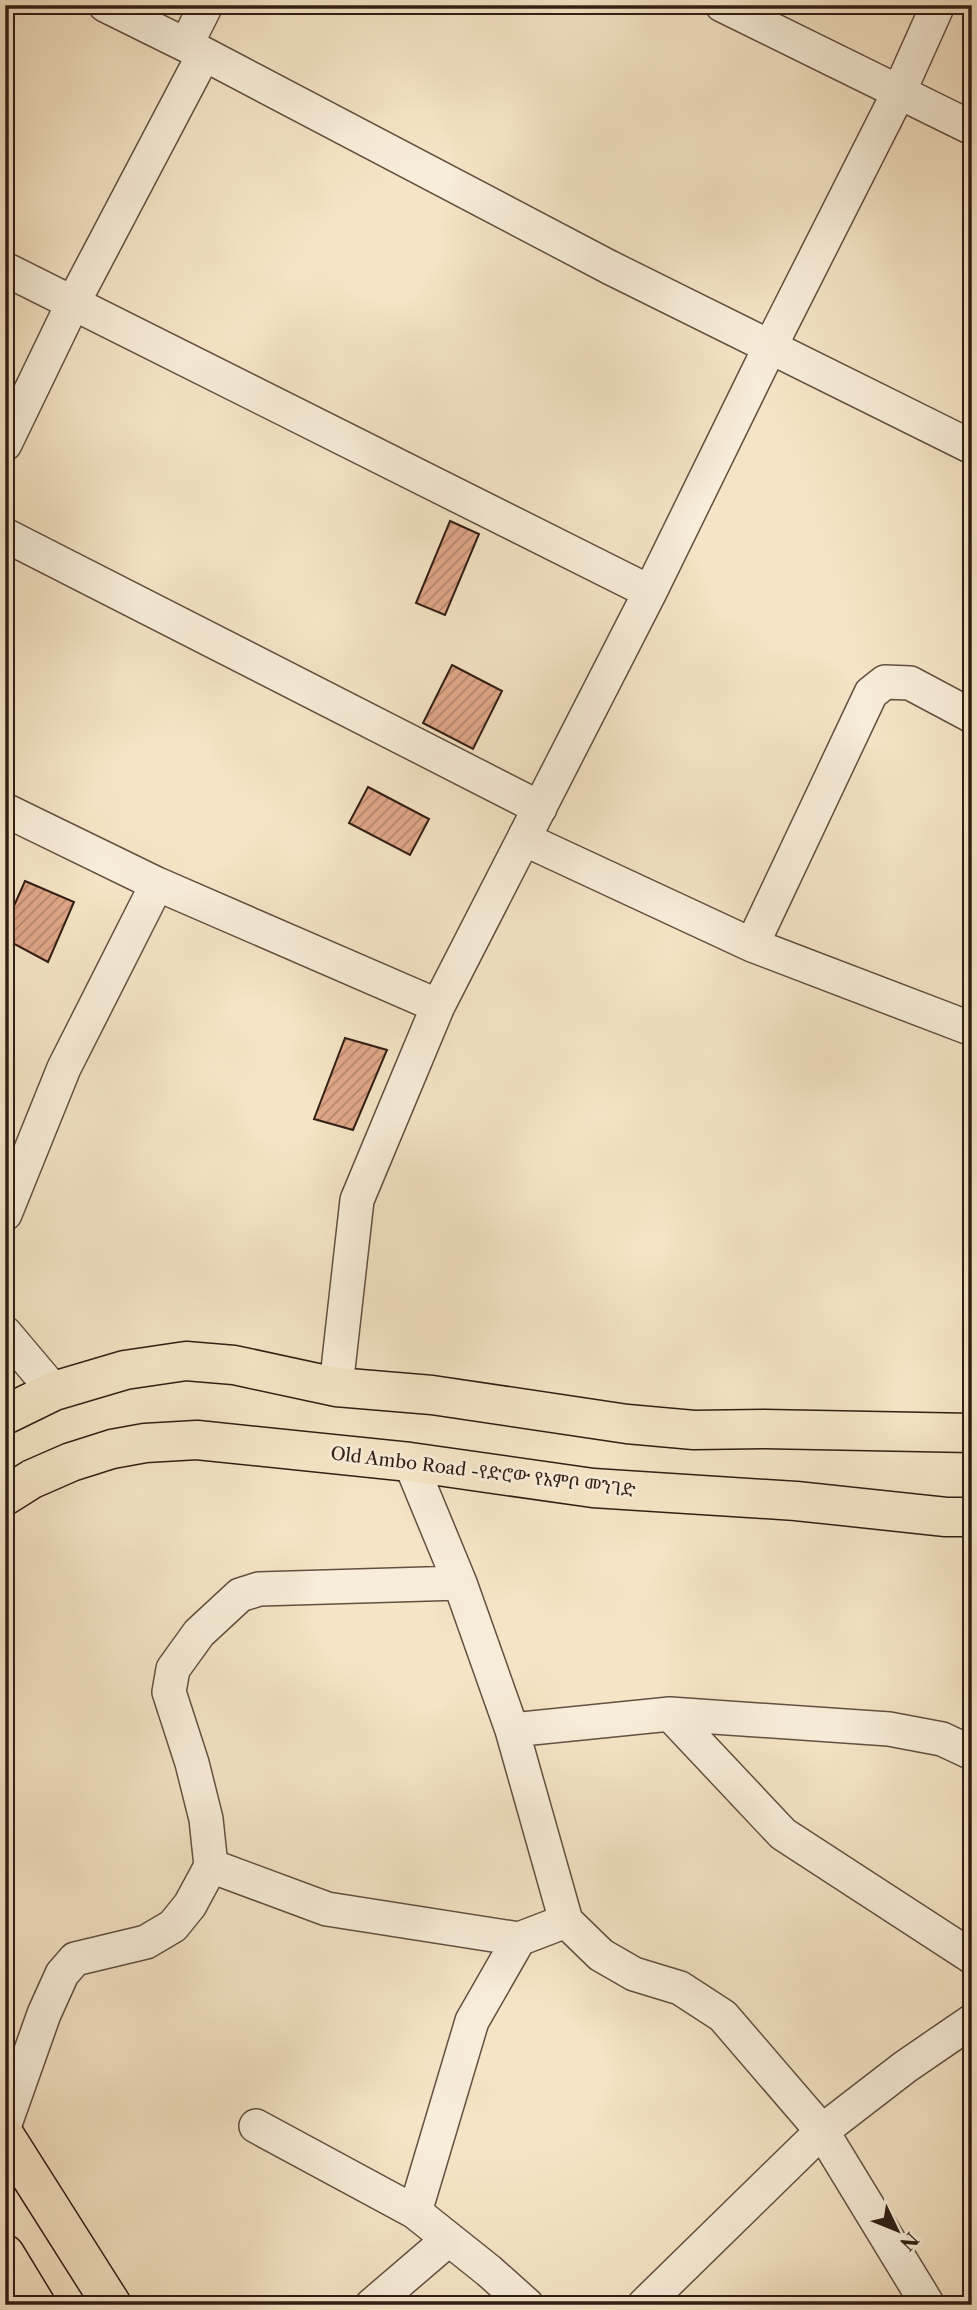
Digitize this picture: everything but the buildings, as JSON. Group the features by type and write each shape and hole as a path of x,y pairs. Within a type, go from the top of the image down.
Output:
{"main road":[{"path":"5,1415 54,1391 125,1370 186,1361 234,1366 337,1387 432,1395 627,1424 694,1430 972,1433"},
{"name":"Old Ambo Road -የድሮው የአምቦ መንገድ","path":"5,1496 32,1479 71,1462 112,1449 145,1443 197,1440 410,1462 593,1488 784,1500 972,1517"},
{"path":"5,2136 112,2305"},
{"path":"5,2254 36,2305"}],"street":[{"path":"105,5 195,49 609,267 972,447"},
{"path":"5,444 195,49 206,5"},
{"path":"722,5 972,128"},
{"path":"337,1387 356,1200 438,1006 650,592 770,347 900,92 938,5"},
{"path":"5,269 650,592"},
{"path":"5,535 540,808"},
{"path":"752,945 871,694 885,682 911,684 972,716"},
{"path":"5,810 157,884 438,1006"},
{"path":"524,839 752,945 972,1030"},
{"path":"5,1214 64,1068 157,884"},
{"path":"5,1333 54,1391"},
{"path":"410,1462 460,1583 512,1730 566,1921 601,1955 634,1974 680,1988 723,2015 822,2131 928,2305"},
{"path":"5,2124 44,2014 62,1974 75,1959 146,1942 173,1926 190,1905 211,1866 206,1819 192,1763 169,1692 173,1669 199,1633 240,1595 258,1589 460,1583"},
{"path":"512,1730 670,1714 889,1729 942,1740 972,1753"},
{"path":"670,1714 783,1834 972,1958"},
{"path":"211,1866 327,1909 519,1940 566,1921"},
{"path":"415,2212 472,2021 519,1940"},
{"path":"644,2305 822,2131 905,2067 972,2021"},
{"path":"256,2126 415,2212 527,2305"},
{"path":"372,2305 449,2239"}]}
